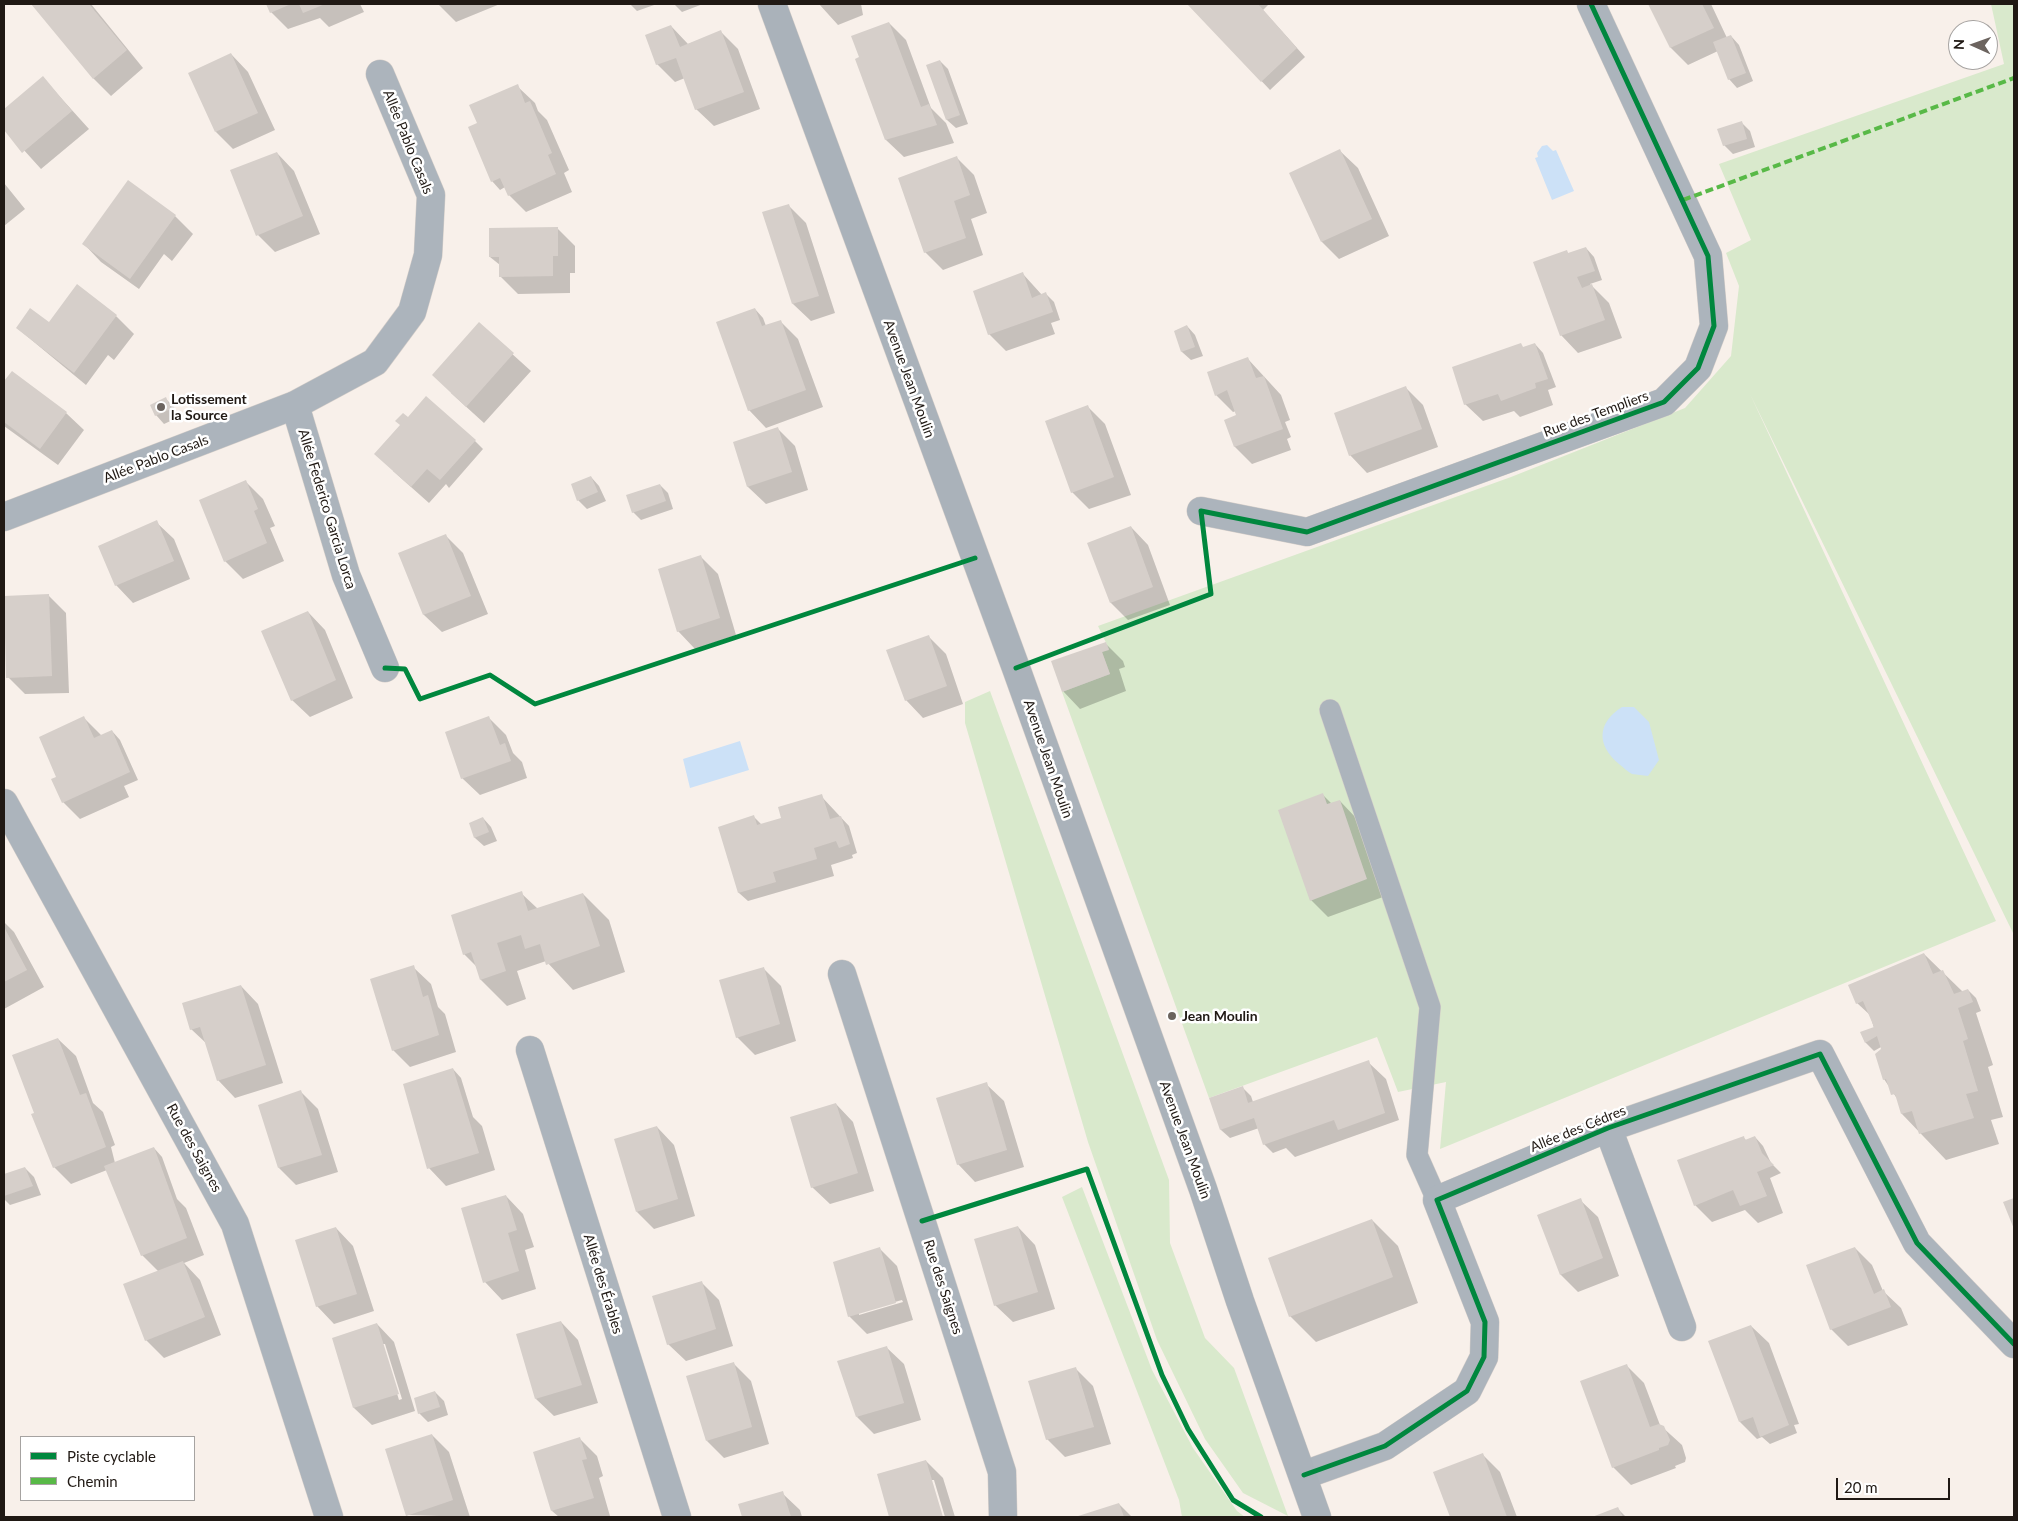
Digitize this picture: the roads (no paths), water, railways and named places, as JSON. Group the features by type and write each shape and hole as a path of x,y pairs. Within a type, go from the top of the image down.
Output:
{"main road":[{"name":"Avenue Jean Moulin","path":"772,4 1016,668 1318,1517"}],"street":[{"name":"Rue des Templiers","path":"1201,511 1308,532 1664,402 1698,368 1714,326 1708,256 1591,4"},
{"name":"Allée Pablo Casals","path":"4,517 295,405 375,362 412,312 428,256 431,195 380,74"},
{"name":"Allée Federico Garcia Lorca","path":"295,405 346,576 386,668"},
{"name":"Rue des Saignes","path":"4,803 235,1224 329,1517"},
{"name":"Rue des Saignes","path":"842,974 1002,1472 1003,1517"},
{"name":"Allée des Érables","path":"530,1050 677,1517"},
{"name":"Allée des Cédres","path":"1437,1200 1608,1128 1820,1054 1917,1243 2014,1344"},
{"name":"Allée des Cédres","path":"1608,1128 1682,1327"},
{"path":"1304,1475 1385,1446 1466,1391 1484,1357 1485,1322 1437,1200"}],"lane":[{"path":"1330,710 1430,1007 1417,1155 1437,1200"}],"water":[{"path":"1547,145 1553,151 1556,150 1574,191 1552,200 1535,158 1538,157 1537,153 1542,146"},
{"path":"1622,707 1634,707 1649,722 1659,760 1648,776 1629,772 1612,757 1603,742 1602,734 1604,727 1614,713"},
{"path":"740,741 749,770 690,788 683,759"}],"place":[{"name":"Lotissement la Source","path":"161,407"},
{"name":"Jean Moulin","path":"1172,1016"}]}
